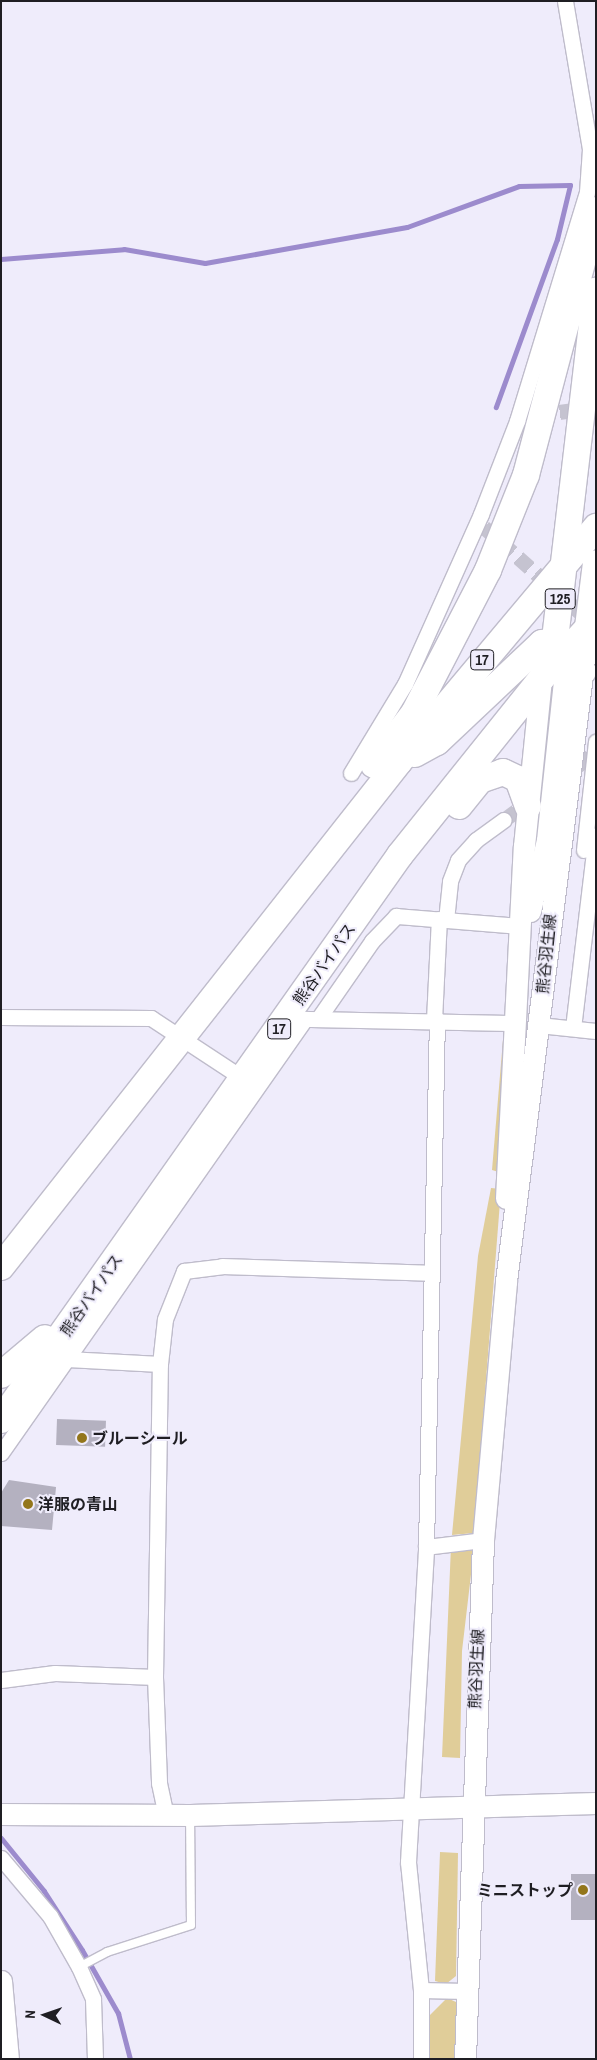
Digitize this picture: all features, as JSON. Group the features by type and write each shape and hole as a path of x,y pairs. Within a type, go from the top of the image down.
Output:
{"highway":[{"path":"361,812 374,766 414,713 488,570 526,475 588,211"},
{"name":"125","path":"541,679 562,645 565,558 596,290"},
{"name":"17","path":"1,1267 185,1038 399,762 565,558 596,527"},
{"path":"565,558 596,556"},
{"name":"125","path":"592,623 596,564"},
{"path":"399,762 437,742 542,643 562,645 592,623"},
{"path":"562,645 583,671"},
{"name":"熊谷バイパス","path":"1,1420 244,1079 400,855 541,679"},
{"path":"400,855 438,831 480,780 492,774 503,772 518,780 528,806"},
{"path":"1,1375 24,1360 101,1279"}],"main road":[{"name":"熊谷羽生線","path":"464,2059 471,1806 483,1540 506,1281 583,671 592,623"},
{"path":"517,960 548,840 562,645"},
{"name":"熊谷羽生線","path":"506,1281 517,960 528,806 541,679"},
{"path":"1,1814 190,1815 596,1804"},
{"path":"1,1981 8,2059"}],"street":[{"path":"351,773 383,725 430,630 517,420 588,211 587,192 590,150 565,1"},
{"path":"585,931 580,885 596,742"},
{"path":"421,2059 421,1990 408,1862 426,1547 429,1273 436,1020 442,919 450,881 458,860 476,840 504,820"},
{"path":"573,1028 596,835"},
{"path":"318,1019 372,941 396,916 519,926"},
{"path":"1,1017 151,1018 185,1038 244,1079"},
{"path":"1,1453 305,1019 436,1020 514,1023"},
{"path":"539,1026 596,1030"},
{"path":"166,1815 159,1783 154,1677 160,1364 165,1319 184,1271 222,1266 429,1273"},
{"path":"67,1360 160,1364"},
{"path":"426,1547 483,1540"},
{"path":"1,1680 55,1673 154,1677"},
{"path":"1,1858 50,1916 80,1966 93,1999 95,2059"},
{"path":"421,1990 466,1991"}],"lane":[{"path":"80,1966 98,1957 191,1924 190,1815"}],"shaded area":[{"path":"504,1028 502,1173 492,1170"},
{"path":"491,1188 501,1189 474,1533 452,1535 478,1256"},
{"path":"451,1546 474,1549 462,1651 460,1758 442,1757"},
{"path":"440,1852 458,1853 456,1976 446,1984 435,1981"},
{"path":"447,1998 456,2002 458,2059 429,2059 430,2015"}],"building":[{"name":"ブルーシール","path":"57,1419 106,1421 105,1447 56,1445"},
{"path":"9,1480 56,1487 52,1530 1,1526 1,1493"},
{"name":"ミニストップ","path":"571,1874 595,1874 595,1920 571,1920"}],"waterway":[{"path":"1,259 124,249 205,263 407,227 519,186 570,185 557,239 496,407"},
{"path":"1,1838 44,1891 82,1950 118,2013 130,2059"}],"tunnel":[{"path":"537,415 596,407"},
{"path":"484,527 591,622"},
{"path":"504,820 595,753"}],"place":[{"name":"ブルーシール","path":"82,1438"},
{"name":"洋服の青山","path":"28,1504"},
{"name":"ミニストップ","path":"583,1890"}]}
